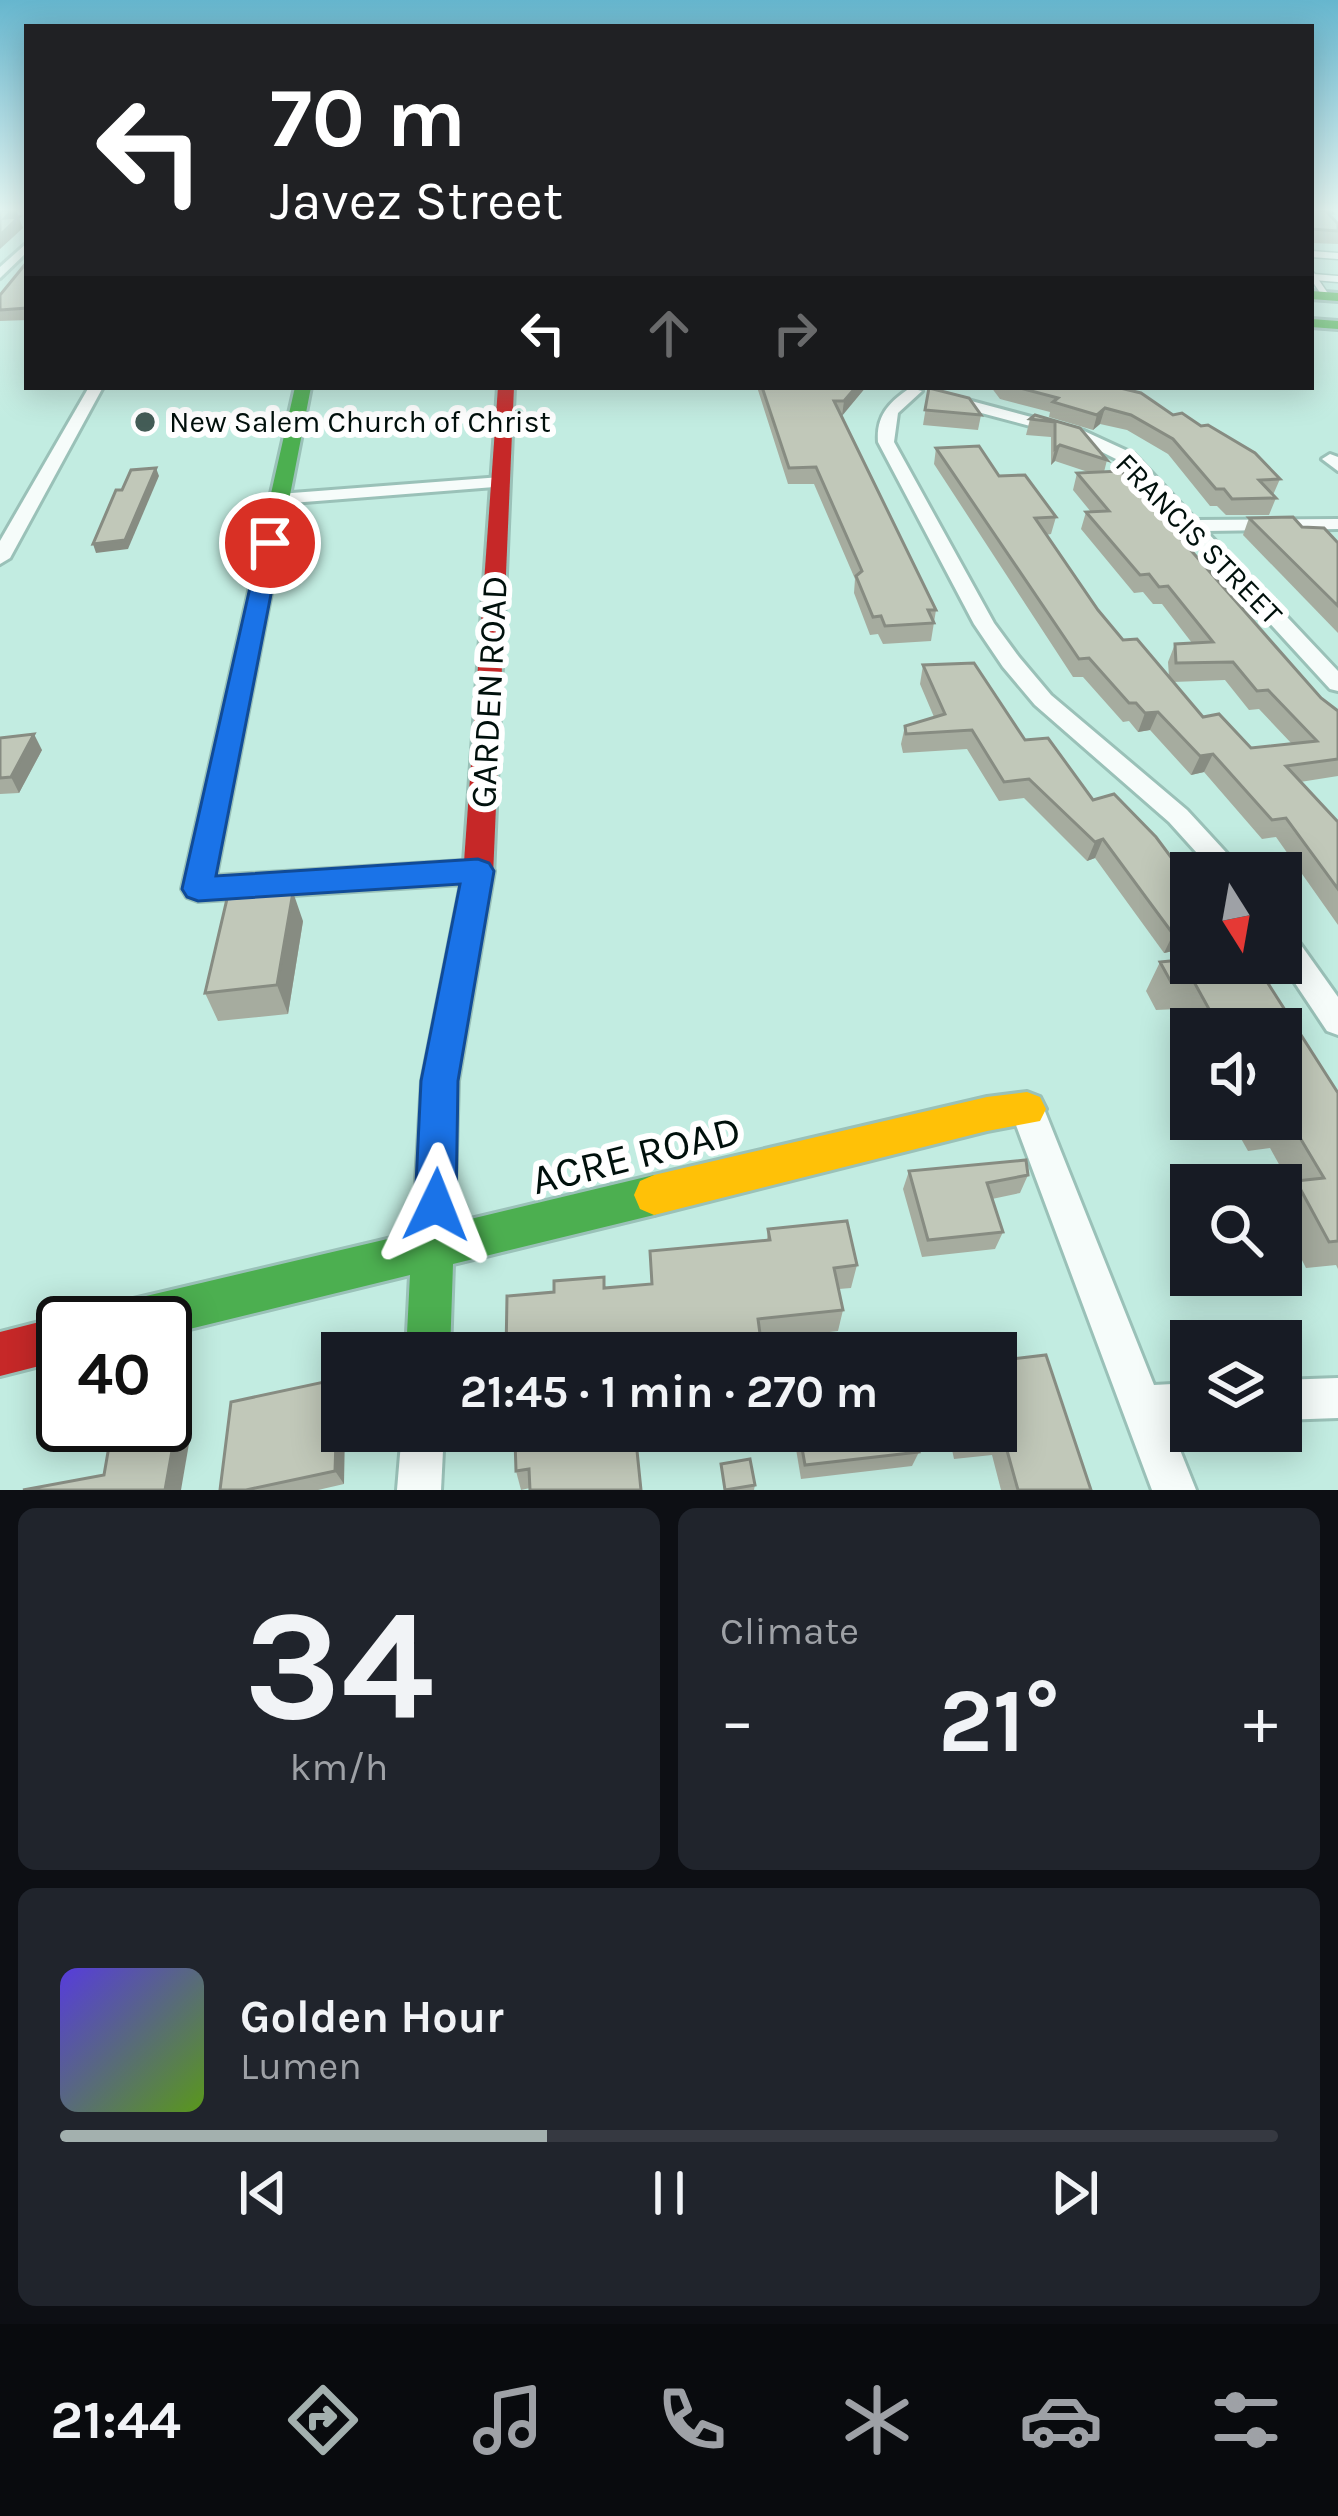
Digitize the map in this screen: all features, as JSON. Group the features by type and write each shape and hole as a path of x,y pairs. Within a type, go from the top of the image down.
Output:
{"street":[{"path":"0,558 94,390"},
{"path":"302,390 198,889 478,871"},
{"name":"GARDEN ROAD","path":"429,1332 440,1081 478,871 506,390"},
{"path":"907,390 887,418 886,442 984,624 1043,700 1178,816 1211,852"},
{"name":"FRANCIS STREET","path":"912,390 1078,434 1114,449 1338,684"},
{"path":"279,499 501,482"},
{"path":"1192,526 1338,524"},
{"path":"1302,970 1338,1022"},
{"path":"1027,1109 1174,1490"},
{"name":"ACRE ROAD","path":"192,1306 986,1114 1027,1109"},
{"path":"0,1354 36,1345"},
{"path":"1302,1399 1338,1398"},
{"path":"1142,1406 1170,1405"},
{"path":"419,1490 422,1452"}],"building":[{"path":"13,280 24,280 24,308 0,310 0,295"},
{"path":"763,390 853,390 844,401 834,401 936,610 928,610 934,623 885,626 881,616 873,617 856,576 862,571 816,467 789,468"},
{"path":"929,390 937,390 969,398 981,415 925,410"},
{"path":"1027,390 1141,393 1173,415 1182,413 1201,426 1208,425 1255,453 1280,479 1259,480 1276,498 1232,499 1224,489 1216,489 1173,439 1131,415 1105,408 1097,415 1053,402 1058,398"},
{"path":"1035,415 1080,428 1107,460 1060,445 1055,449 1055,422 1030,419"},
{"path":"979,446 999,476 1025,475 1056,517 1035,518 1098,610 1123,640 1137,639 1203,717 1219,714 1251,748 1317,741 1268,690 1257,691 1233,662 1176,663 1175,644 1213,642 1168,586 1159,587 1149,574 1140,575 1086,512 1109,511 1077,473 1121,471 1321,698 1338,711 1338,759 1286,766 1338,822 1338,889 1286,818 1272,820 1213,754 1200,756 1158,712 1145,713 1136,703 1129,703 1089,658 1079,659 936,448"},
{"path":"156,468 125,540 93,544 116,490 122,490 131,470"},
{"path":"1293,517 1302,527 1324,528 1338,543 1338,606 1249,518"},
{"path":"974,663 1025,740 1048,738 1093,800 1114,794 1156,837 1170,856 1170,930 1103,839 1095,842 1029,779 1004,782 972,730 906,734 905,726 945,714 923,665"},
{"path":"34,734 11,777 0,778 0,738"},
{"path":"293,892 277,985 205,993 227,899"},
{"path":"1170,961 1170,980 1160,962"},
{"path":"1195,984 1268,984 1284,1008 1208,1008"},
{"path":"1302,1037 1338,1093 1338,1241 1329,1242 1302,1192 1302,1180 1324,1178 1301,1140"},
{"path":"1026,1160 1028,1175 987,1183 1003,1232 928,1240 909,1171"},
{"path":"847,1221 857,1265 834,1268 843,1310 758,1319 760,1332 506,1332 507,1296 554,1292 554,1281 604,1277 604,1288 652,1284 650,1251 770,1240 768,1229"},
{"path":"1046,1355 1091,1490 1018,1490 1007,1452 1017,1452 1017,1358"},
{"path":"321,1383 321,1452 336,1452 335,1471 246,1490 220,1490 231,1402"},
{"path":"108,1452 172,1452 165,1490 23,1490 104,1475"},
{"path":"515,1452 637,1452 641,1490 530,1490 529,1469 516,1471"},
{"path":"803,1452 919,1452 805,1465"},
{"path":"750,1459 755,1485 725,1490 721,1464"}],"traffic: fast":[{"path":"1314,295 1338,297"},
{"path":"1314,323 1338,325"},
{"path":"302,390 198,889 479,871"},
{"path":"429,1332 440,1081 478,876"},
{"path":"192,1307 654,1195"}],"traffic: slow":[{"path":"654,1195 987,1114 1027,1109"}],"traffic: jam":[{"path":"478,876 506,390"},
{"path":"0,1354 36,1345"}],"place":[{"name":"New Salem Church of Christ","path":"145,422"}],"route":[{"path":"270,543 198,889 478,871 440,1081 436,1205"}]}
